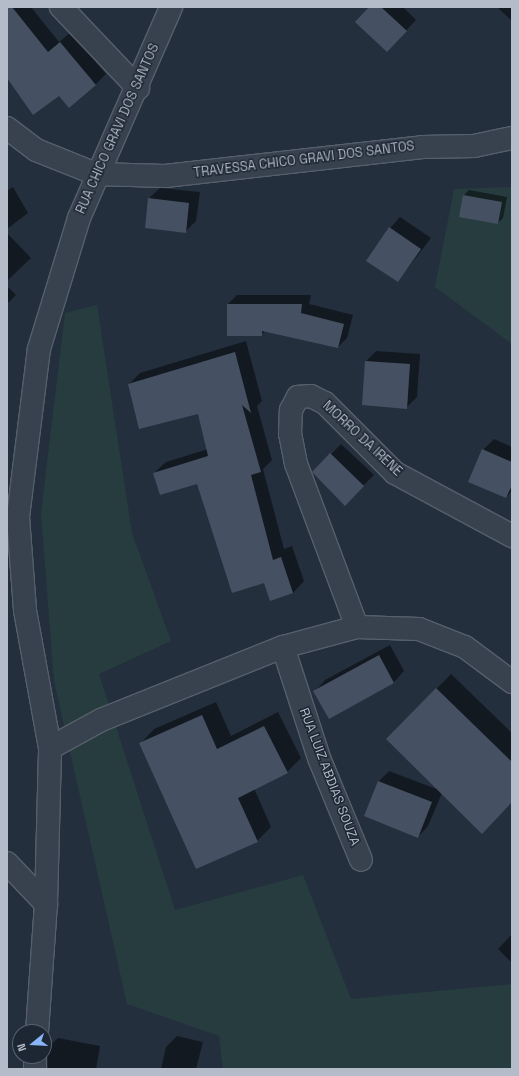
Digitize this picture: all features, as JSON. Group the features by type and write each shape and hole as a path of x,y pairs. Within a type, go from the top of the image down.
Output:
{"street":[{"path":"61,7 138,88"},
{"name":"RUA CHICO GRAVI DOS SANTOS","path":"38,1024 46,904 50,748 25,610 18,517 39,350 79,218 96,174 138,88 171,7"},
{"path":"7,128 36,150 96,174"},
{"name":"TRAVESSA CHICO GRAVI DOS SANTOS","path":"96,174 166,176 422,147 474,146 512,138"},
{"name":"MORRO DA IRENE","path":"357,627 296,464 290,434 291,410 298,397 311,396 325,403 395,473 512,536"},
{"path":"50,748 101,720 283,647 357,627 419,629 465,647 512,682"},
{"name":"RUA LUIZ ABDIAS SOUZA","path":"283,647 319,758 361,860"},
{"path":"7,863 46,904"}],"green space":[{"path":"512,187 512,344 435,287 454,189"},
{"path":"97,305 132,533 171,641 99,674 175,910 303,875 351,999 512,984 512,1069 223,1069 219,1036 127,1004 54,681 41,513 65,313"}],"building":[{"path":"7,7 12,7 48,52 60,42 96,85 69,108 59,96 33,115 7,78"},
{"path":"369,7 381,7 407,31 387,52 355,22"},
{"path":"463,195 502,202 498,224 459,217"},
{"path":"148,198 189,203 186,233 145,228"},
{"path":"389,227 421,249 398,282 366,261"},
{"path":"227,304 302,304 301,313 344,324 338,348 262,331 262,336 227,336"},
{"path":"235,352 251,413 242,405 261,472 251,475 273,560 281,557 293,593 270,601 264,583 232,593 197,484 160,495 153,473 208,456 198,414 139,429 128,384"},
{"path":"365,361 410,364 407,409 362,405"},
{"path":"482,449 512,462 512,485 506,498 468,482"},
{"path":"330,453 364,486 345,506 312,472"},
{"path":"379,655 394,683 329,719 313,691"},
{"path":"436,688 512,762 512,802 482,834 386,739"},
{"path":"202,715 217,749 264,726 288,773 238,798 258,842 196,869 139,743"},
{"path":"378,781 432,802 418,838 364,816"}]}
